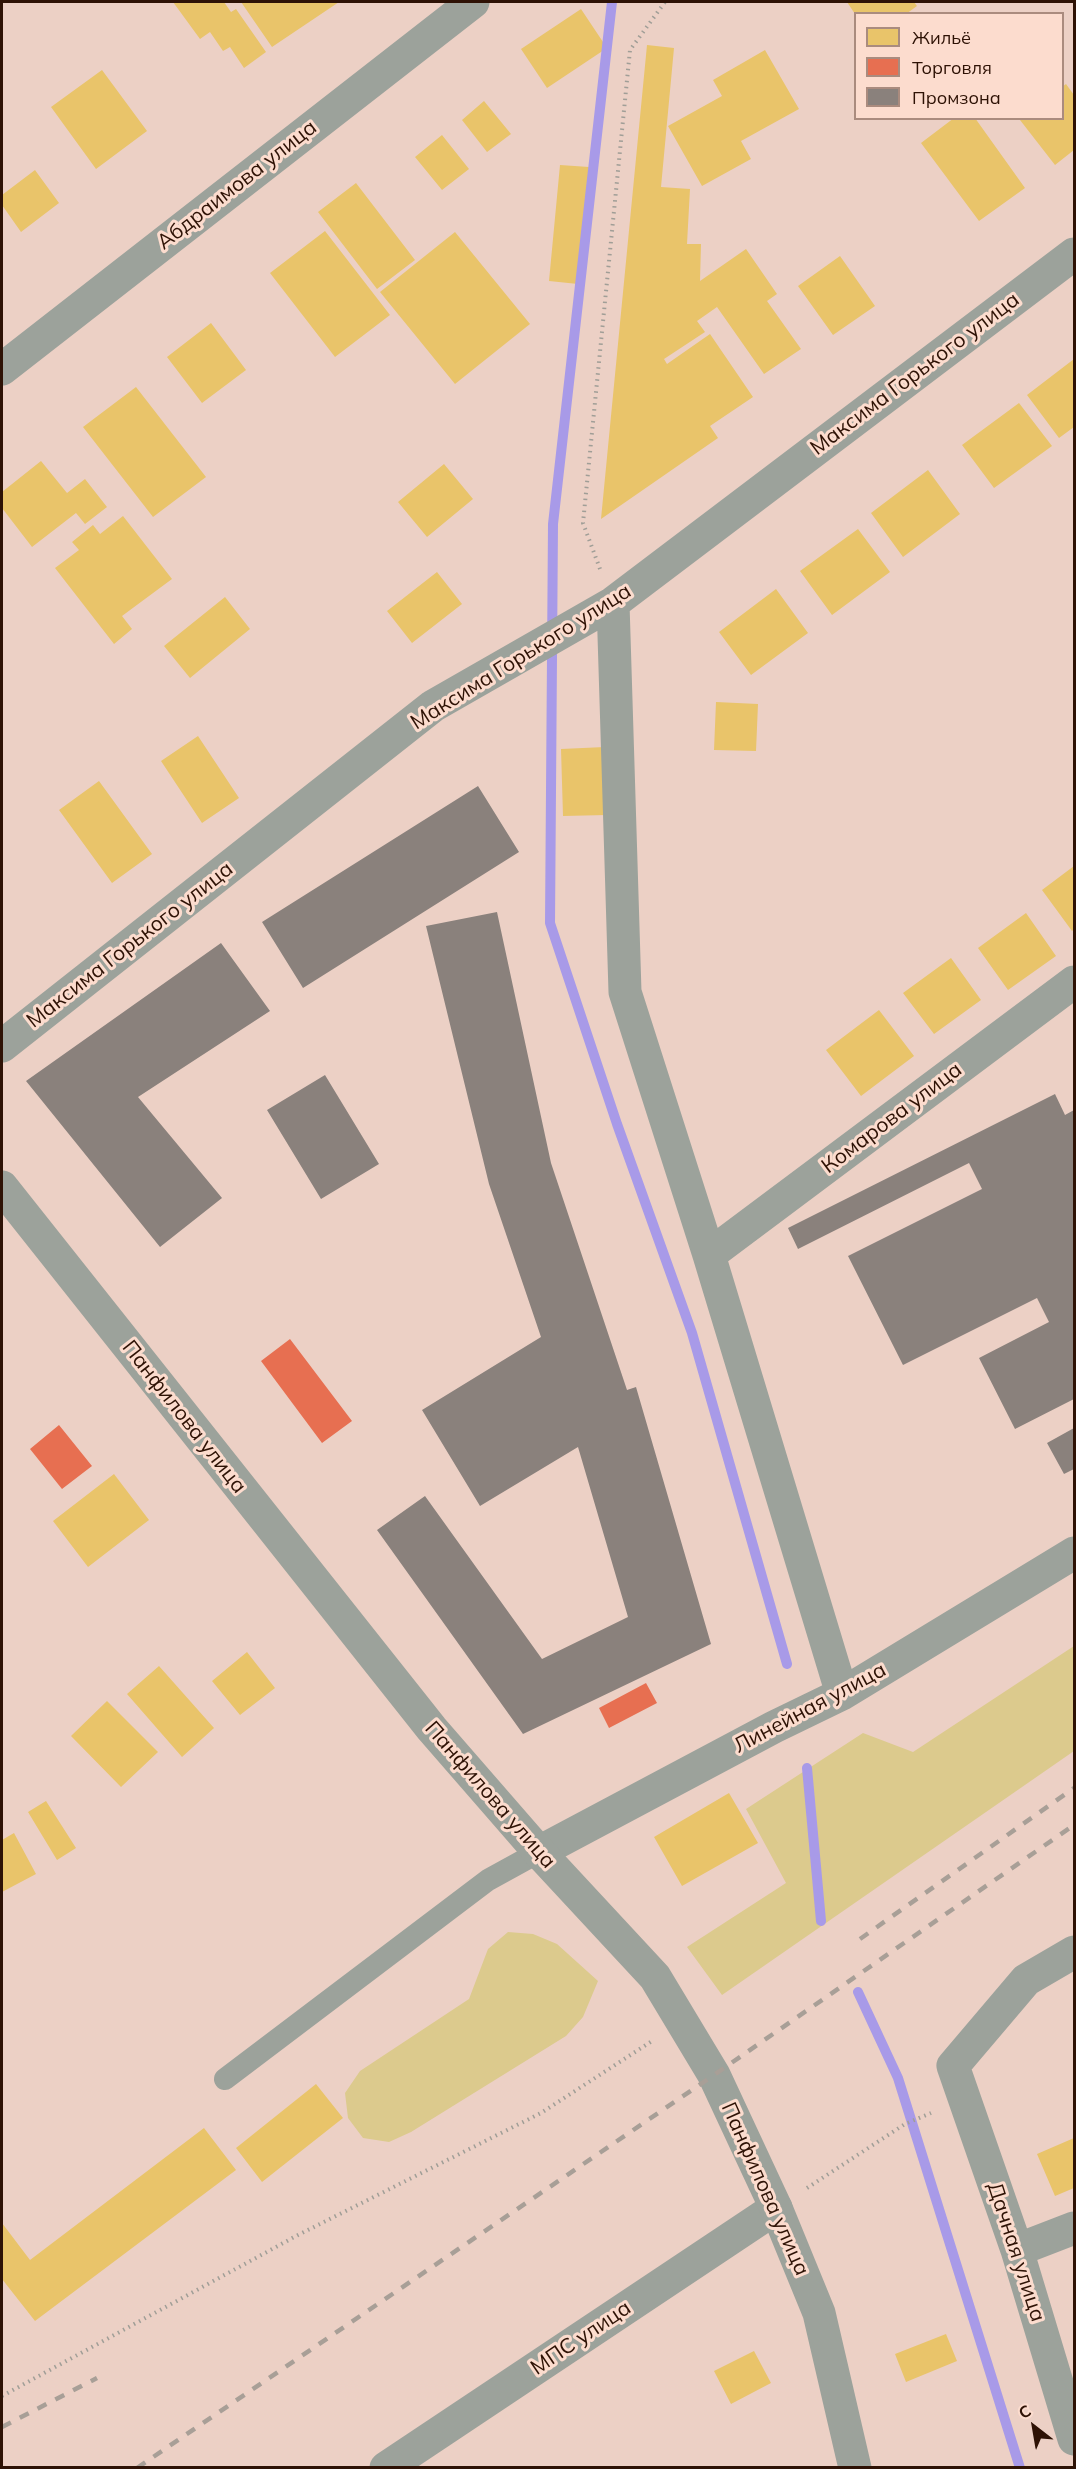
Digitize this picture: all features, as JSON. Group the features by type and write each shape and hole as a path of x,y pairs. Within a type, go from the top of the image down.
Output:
{"street":[{"name":"Абдраимова улица","path":"2,369 473,2"},
{"name":"Максима Горького улица","path":"2,1046 433,705 613,603 1074,254"},
{"path":"613,603 625,992 709,1255 832,1699"},
{"name":"Комарова улица","path":"709,1255 1074,982"},
{"name":"Панфилова улица","path":"2,1187 432,1729 539,1852 656,1977 714,2075 776,2208 819,2313 855,2468"},
{"name":"Линейная улица","path":"539,1852 774,1727 832,1699 1074,1553"},
{"name":"Дачная улица","path":"1074,1952 1026,1980 952,2066 1017,2250 1074,2439"},
{"name":"МПС улица","path":"386,2468 776,2208"},
{"path":"1017,2250 1074,2228"}],"lane":[{"path":"225,2079 488,1880 539,1852"}],"path":[{"path":"613,603 583,523 630,50 665,2"},
{"path":"2,2396 298,2235 541,2113 682,2020"},
{"path":"776,2208 905,2124 923,2117"}],"shaded area":[{"path":"1074,1646 1074,1751 722,1995 687,1947 786,1883 746,1809 863,1733 913,1752"},
{"path":"508,1932 533,1934 557,1944 598,1981 583,2017 566,2036 411,2132 389,2142 363,2138 348,2118 345,2093 360,2071 469,1999 488,1949"}],"building: Жильё":[{"path":"173,2 224,2 231,12 236,9 266,52 244,68 230,47 223,51 210,32 200,39"},
{"path":"241,2 339,2 272,47"},
{"path":"847,2 914,2 917,6 909,12 854,12"},
{"path":"581,9 607,48 547,88 521,49"},
{"path":"647,45 674,48 661,187 690,189 687,244 701,244 700,281 746,249 777,294 767,301 801,349 764,374 717,307 697,321 705,332 664,359 667,364 710,334 753,397 710,426 718,438 601,519"},
{"path":"765,50 799,109 741,141 751,159 702,186 668,126 722,96 713,80"},
{"path":"102,70 147,131 96,169 51,107"},
{"path":"1066,84 1074,95 1074,150 1055,165 1020,120 1064,120 1064,86"},
{"path":"484,101 511,134 487,152 462,120"},
{"path":"951,120 976,120 1025,188 979,221 921,143"},
{"path":"442,135 469,169 442,190 415,157"},
{"path":"560,165 589,167 578,284 549,281"},
{"path":"35,170 59,203 21,232 2,205 2,195"},
{"path":"356,183 415,260 377,289 318,212"},
{"path":"325,231 390,315 335,357 270,273"},
{"path":"455,232 530,324 455,384 380,292"},
{"path":"840,256 875,306 833,335 798,286"},
{"path":"211,323 246,370 202,403 167,357"},
{"path":"1074,359 1074,427 1059,438 1027,395"},
{"path":"136,387 206,477 153,517 83,427"},
{"path":"1019,403 1052,446 994,488 962,445"},
{"path":"41,461 67,493 85,479 107,507 85,524 76,513 32,547 2,508 2,492"},
{"path":"444,464 473,499 427,537 398,502"},
{"path":"928,470 960,514 903,557 871,513"},
{"path":"123,516 172,579 122,616 132,629 114,644 55,568 79,550 72,542 93,525 100,534"},
{"path":"858,529 890,572 832,615 800,571"},
{"path":"437,572 462,604 412,643 387,611"},
{"path":"776,589 808,633 751,675 719,632"},
{"path":"225,597 250,629 190,678 164,646"},
{"path":"716,702 758,704 756,751 714,750"},
{"path":"198,736 239,798 202,823 161,761"},
{"path":"605,747 607,815 563,816 561,749"},
{"path":"99,781 152,854 112,883 59,810"},
{"path":"1074,866 1074,929 1072,931 1042,890"},
{"path":"1026,913 1056,956 1008,990 978,948"},
{"path":"951,958 981,1000 934,1034 903,993"},
{"path":"879,1010 914,1056 861,1096 826,1050"},
{"path":"114,1474 149,1520 88,1567 53,1521"},
{"path":"247,1652 275,1688 240,1715 212,1681"},
{"path":"159,1666 214,1728 182,1757 127,1694"},
{"path":"107,1701 158,1752 121,1787 71,1736"},
{"path":"729,1793 758,1843 682,1886 654,1837"},
{"path":"46,1801 76,1848 57,1860 28,1812"},
{"path":"14,1833 36,1874 2,1892 2,1840"},
{"path":"316,2084 343,2118 262,2182 236,2148"},
{"path":"204,2128 236,2170 35,2321 2,2279 2,2223 30,2260"},
{"path":"1074,2138 1074,2188 1055,2196 1037,2154"},
{"path":"946,2334 957,2361 906,2382 895,2354"},
{"path":"754,2351 771,2383 731,2404 714,2371"}],"building: Торговля":[{"path":"290,1339 352,1421 322,1443 261,1361"},
{"path":"59,1425 92,1466 62,1489 30,1449"},
{"path":"646,1683 657,1703 609,1728 599,1708"}],"building: Промзона":[{"path":"478,786 519,852 303,988 262,922"},
{"path":"497,912 551,1163 627,1390 636,1387 711,1644 523,1734 377,1530 425,1496 542,1659 628,1617 578,1447 480,1506 422,1410 541,1337 489,1184 426,926"},
{"path":"221,943 270,1011 138,1097 222,1198 160,1247 26,1081"},
{"path":"325,1075 379,1164 321,1199 267,1110"},
{"path":"1055,1094 1065,1115 1074,1110 1074,1399 1015,1429 979,1358 1049,1322 1037,1298 903,1365 848,1256 982,1189 969,1163 798,1249 788,1228"},
{"path":"1074,1428 1074,1469 1064,1474 1047,1443"}],"waterway":[{"path":"612,2 553,524 550,923 617,1124 692,1333 787,1664"},
{"path":"807,1768 821,1921"},
{"path":"858,1992 898,2078 1020,2468"}],"railway":[{"path":"860,1939 1074,1788"},
{"path":"137,2468 714,2075 1074,1825"},
{"path":"2,2427 97,2378"}]}
